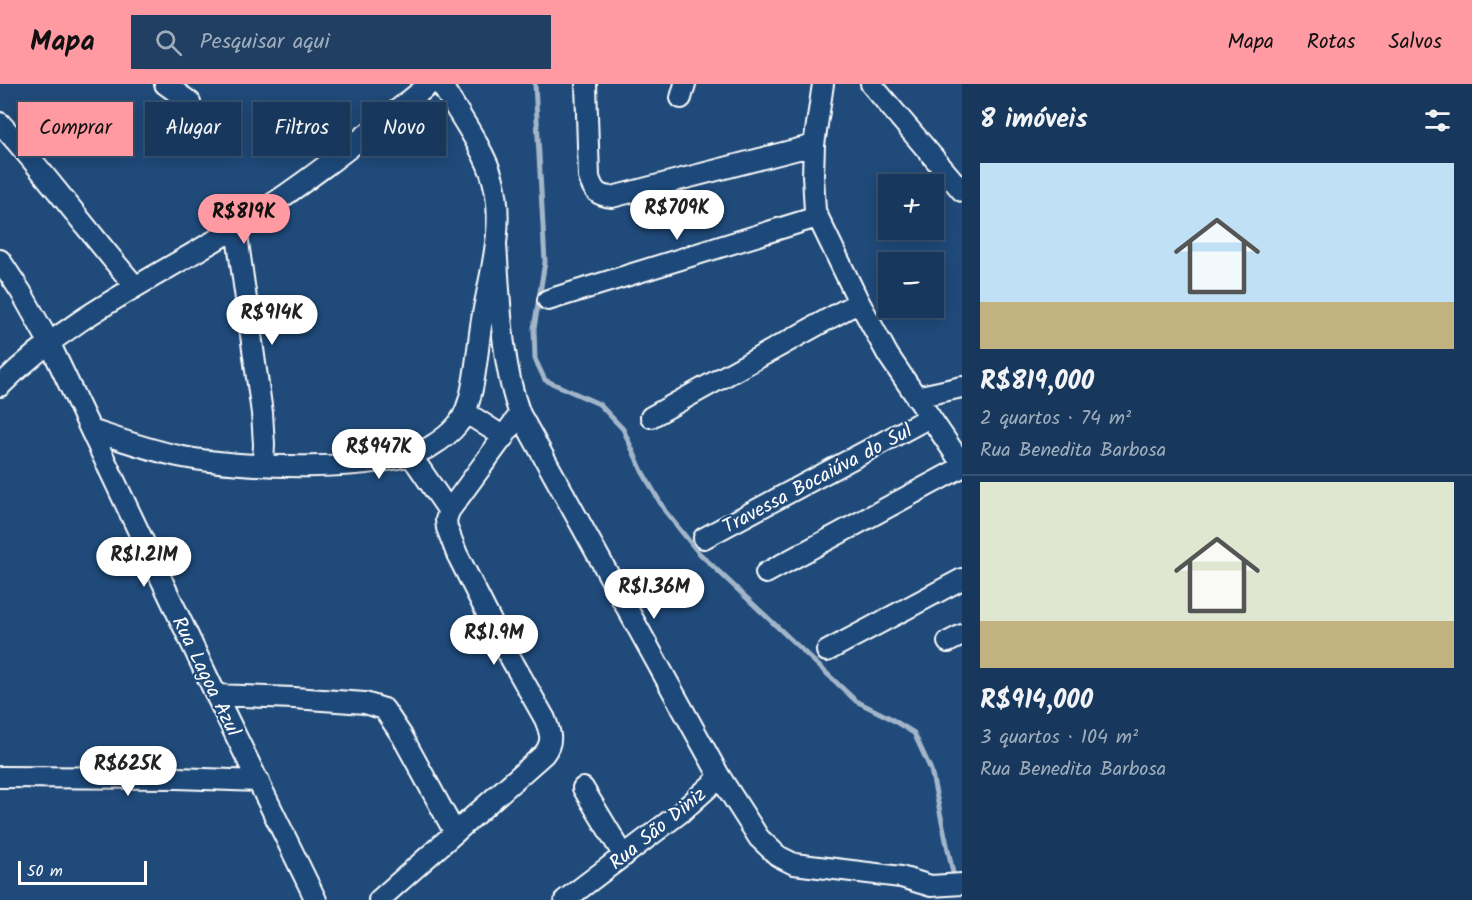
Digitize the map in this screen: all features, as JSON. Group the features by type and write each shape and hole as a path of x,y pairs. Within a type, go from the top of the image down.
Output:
{"street":[{"path":"165,84 190,102"},
{"path":"0,386 24,361 49,342 135,286 236,228 305,183 430,84"},
{"path":"91,430 179,456 263,465 343,465 383,460 428,448 459,424 470,399 496,245 498,211 493,177 441,84"},
{"path":"586,84 589,177 595,191 602,196 612,197 814,145"},
{"path":"766,573 962,465 888,355 817,217 813,195 814,145 823,84"},
{"path":"871,84 962,191"},
{"path":"0,123 135,286"},
{"path":"548,300 817,217"},
{"path":"236,228 262,412 263,465"},
{"path":"496,245 502,324 512,394 520,414 720,777 759,838 768,849 787,862 901,877 927,893 962,884"},
{"name":"Rua Lagoa Azul","path":"0,260 49,342 316,900"},
{"path":"651,417 859,302"},
{"path":"916,397 962,387"},
{"path":"465,412 504,437"},
{"path":"379,900 544,754 551,739 545,719 502,643 457,554 446,520 449,511 520,414"},
{"name":"Travessa Bocaiúva do Sul","path":"704,538 930,417"},
{"path":"410,454 449,511"},
{"path":"827,651 962,579"},
{"path":"216,695 365,703 384,709 402,736 455,833"},
{"path":"0,777 259,781"},
{"name":"Rua São Diniz","path":"565,900 680,813 720,777"},
{"path":"583,788 624,856"}],"waterway":[{"path":"535,84 545,262 534,328 535,359 545,380 599,404 623,429 642,471 665,511 698,552 856,701 914,733 931,770 953,873"}]}
